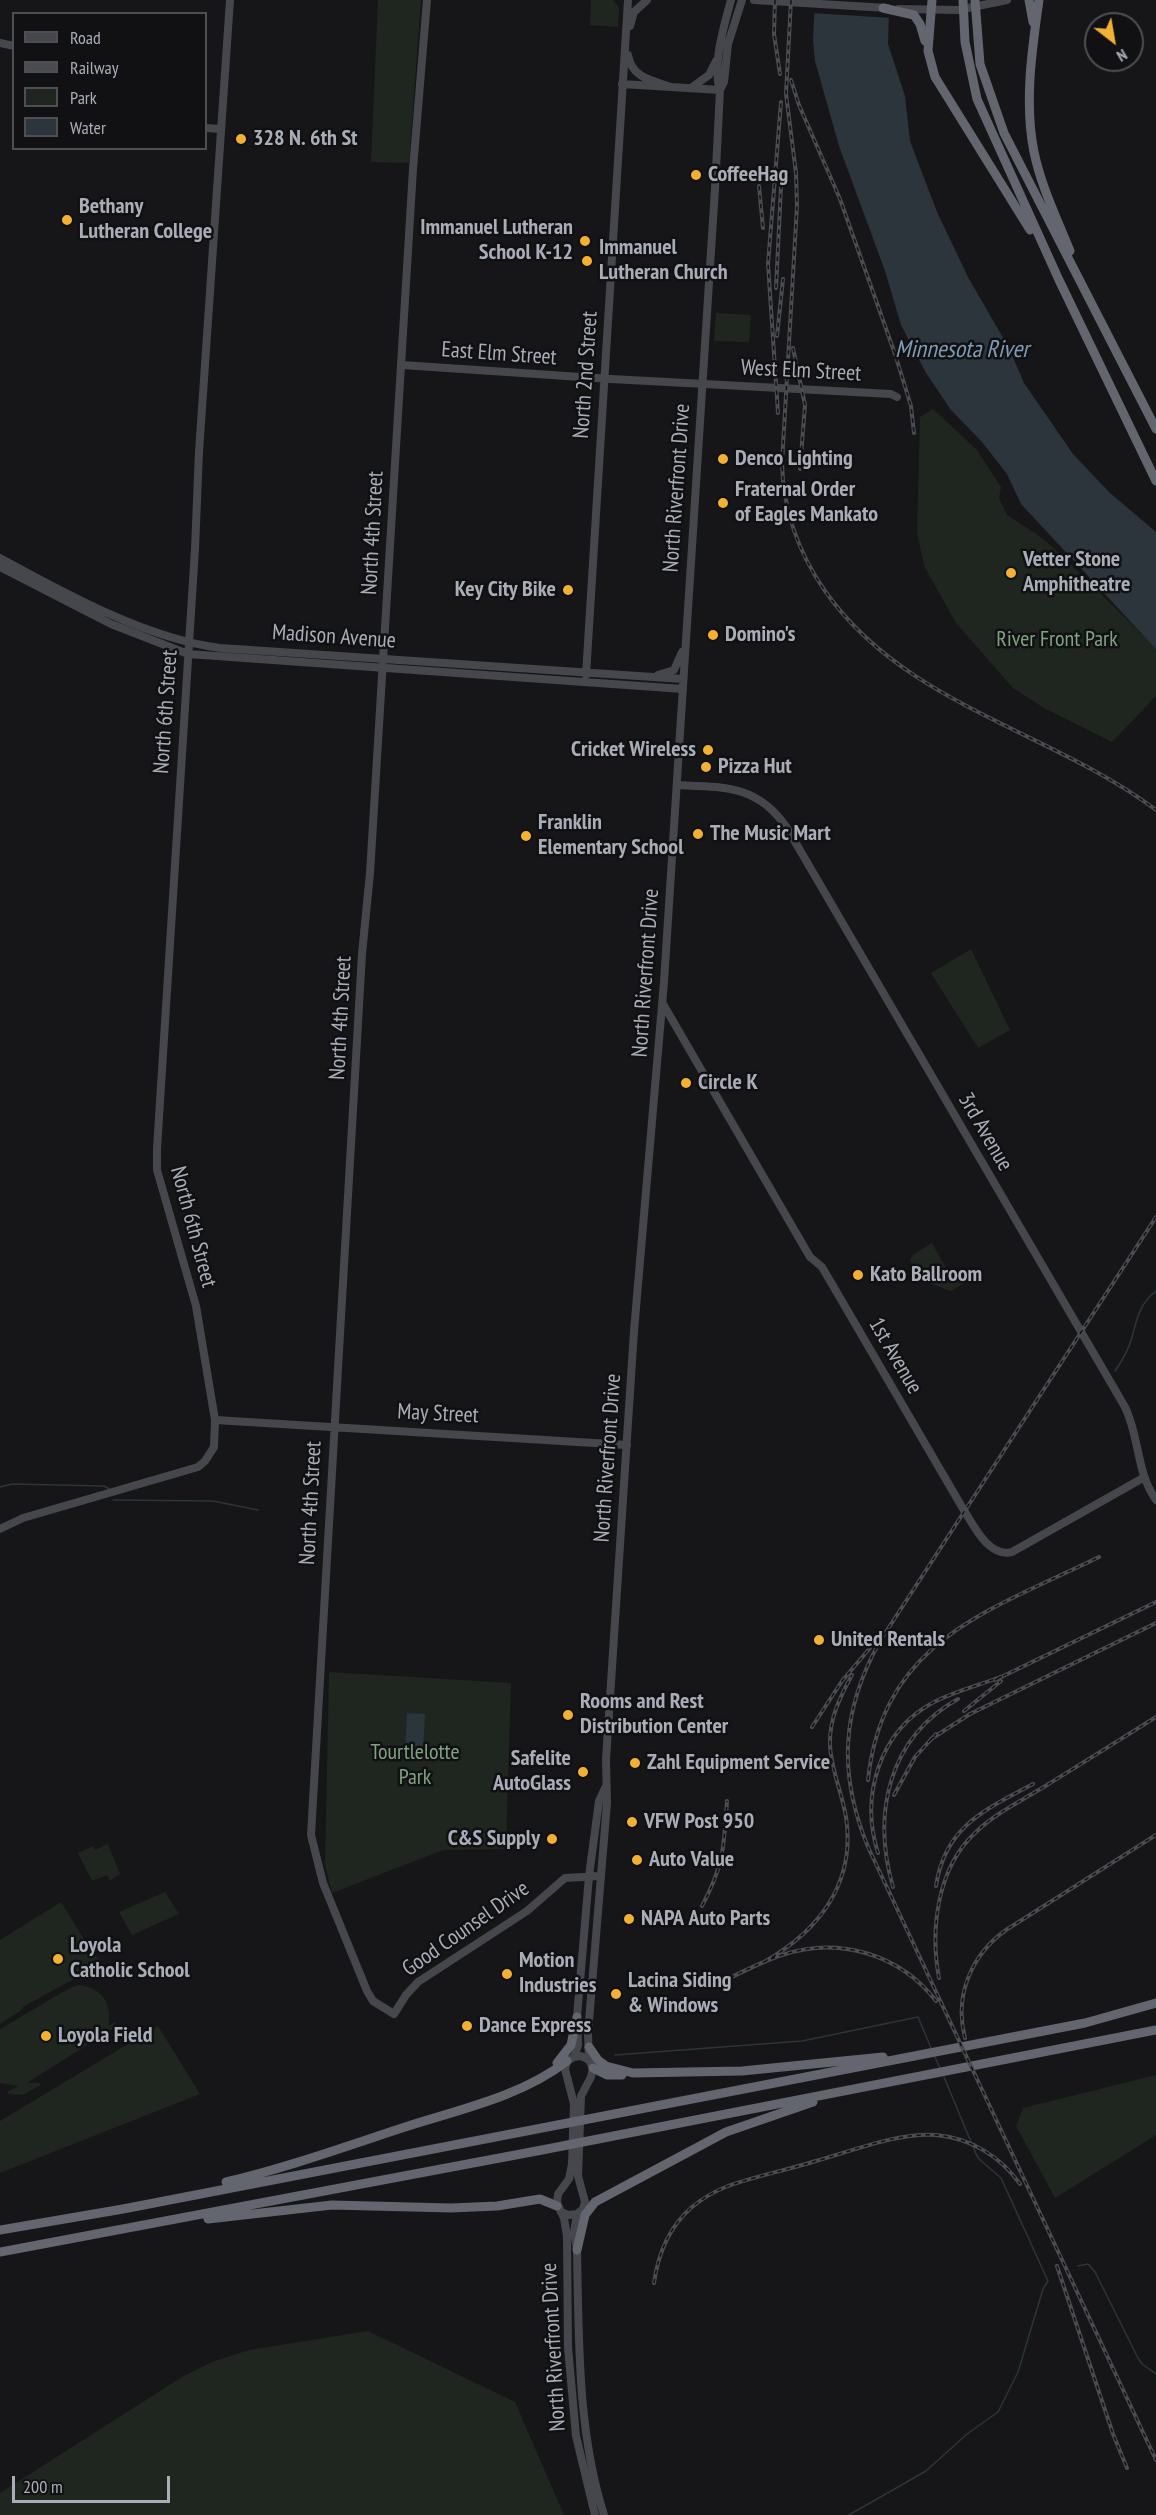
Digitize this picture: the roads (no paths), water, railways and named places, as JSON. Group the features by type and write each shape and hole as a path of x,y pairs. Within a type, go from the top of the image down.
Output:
{"highway":[{"path":"928,51 932,0"},
{"path":"963,0 965,42 977,99 1059,280 1156,481"},
{"path":"975,0 980,64 994,110 1156,429"},
{"path":"1029,0 1035,33"},
{"path":"1039,0 1030,109 1034,150 1045,188 1090,301"},
{"path":"884,8 911,11 920,24 931,66 942,89 1059,280"},
{"path":"0,2230 123,2209 1085,2023 1130,2012 1156,2001"},
{"path":"528,2084 564,2056 571,2045 577,2017"},
{"path":"1093,2042 1156,2025"},
{"path":"0,2252 542,2150 1156,2030"},
{"path":"589,2047 598,2060 606,2066 633,2073"},
{"path":"591,2064 612,2076 633,2073 742,2071 870,2057 906,2058"},
{"path":"123,2209 276,2169 494,2098 547,2076 571,2059"},
{"path":"577,2250 583,2211 657,2167 726,2132 814,2102 879,2084"},
{"path":"152,2224 332,2205 451,2208 497,2206 540,2199 559,2209"}],"street":[{"name":"North 6th Street","path":"0,1529 23,1518 198,1467 206,1461 214,1448 215,1420 196,1306 157,1170 162,1046 171,951 180,756 230,0"},
{"name":"North 4th Street","path":"394,2014 373,2001 367,1991 323,1882 311,1835 362,954 370,873 414,167 427,0"},
{"name":"North 2nd Street","path":"585,682 628,0"},
{"path":"647,0 634,12 625,42 629,63 634,72 671,87"},
{"path":"691,88 713,69 731,0"},
{"path":"720,90 724,82 728,44 742,0"},
{"path":"754,0 884,8"},
{"path":"911,11 949,10 989,5 1006,0"},
{"path":"720,90 717,81 722,40"},
{"path":"622,84 720,90"},
{"name":"North Riverfront Drive","path":"591,2064 588,2033 607,1803 606,1786 634,1319 662,1003 720,90"},
{"path":"207,128 221,129"},
{"name":"East Elm Street","path":"402,365 702,384"},
{"name":"West Elm Street","path":"702,384 891,394 897,397"},
{"name":"Madison Avenue","path":"0,558 112,613 189,644 683,679"},
{"name":"Madison Avenue","path":"0,567 111,624 188,654 683,689"},
{"path":"649,676 674,670 685,645"},
{"name":"3rd Avenue","path":"677,785 726,788 756,797 775,812 787,828 1125,1407 1134,1429 1143,1478 1156,1500"},
{"name":"1st Avenue","path":"662,1003 810,1257 822,1267 962,1507 986,1542 999,1552 1012,1552 1143,1478"},
{"name":"May Street","path":"215,1420 627,1445"},
{"name":"North Riverfront Drive","path":"577,2096 565,2074 578,2047 577,2017 589,1876 599,1801 606,1786"},
{"name":"Good Counsel Drive","path":"394,2014 406,1995 428,1974 527,1911 565,1878 600,1876"},
{"path":"571,2059 581,2056 591,2064 591,2077 577,2096 574,2175 585,2202 583,2211 568,2215 559,2209 558,2194 574,2175"},
{"name":"North Riverfront Drive","path":"559,2209 567,2236 568,2347 576,2436 595,2515"},
{"name":"North Riverfront Drive","path":"577,2250 580,2369 589,2446 604,2515"}],"water":[{"name":"Minnesota River","path":"815,0 889,8 888,44 905,96 910,141 937,212 969,279 1009,348 1024,383 1073,454 1110,493 1156,532 1156,649 1021,504 1007,474 982,442 951,410 926,373 901,325 885,271 839,146 815,61 813,40"},
{"path":"407,1713 425,1714 423,1753 405,1752"}],"waterway":[{"path":"1115,1371 1129,1346 1143,1306 1156,1291"},
{"path":"0,1487 12,1484 104,1486 109,1489"},
{"path":"113,1500 213,1501 258,1510"},
{"path":"615,2055 802,2041 918,2017 931,2048"},
{"path":"934,2055 941,2070"},
{"path":"849,2515 926,2471 967,2434 998,2412 1018,2372 1043,2289 1048,2281 1001,2178 976,2154 944,2077"},
{"path":"1078,2266 1088,2264 1095,2272 1138,2358 1142,2364 1156,2374"}],"railway":[{"path":"775,0 774,34 780,74"},
{"path":"791,0 786,94 796,173 797,206 782,463 785,497 800,546 825,591 858,630 895,662 980,713 1114,782 1156,810"},
{"path":"791,80 799,105 840,199 895,354 911,406 914,433"},
{"path":"778,413 768,264 781,102"},
{"path":"759,186 763,228"},
{"path":"776,288 781,187"},
{"path":"777,336 783,279"},
{"path":"793,348 805,405 800,469"},
{"path":"1156,1217 880,1641 857,1692 848,1743 848,1768 852,1794 868,1847 1156,2460"},
{"path":"868,1780 878,1732 895,1694 919,1662 948,1636 982,1614 1099,1557"},
{"path":"995,1680 1156,1602"},
{"path":"931,1739 970,1714 1156,1623"},
{"path":"812,1727 842,1681 870,1648"},
{"path":"764,1962 784,1950 817,1920 839,1884 848,1841 846,1817 834,1772 830,1735 836,1708 852,1675"},
{"path":"878,1853 871,1809 873,1788 887,1747 915,1714 934,1702 1003,1676"},
{"path":"964,1711 1001,1681"},
{"path":"893,1887 884,1832 891,1780 901,1756 915,1735 934,1715 958,1699"},
{"path":"939,1978 935,1940 939,1901 952,1864 962,1847 1000,1813 1156,1717"},
{"path":"894,1795 915,1757 936,1734"},
{"path":"936,1886 948,1848 958,1834 984,1812 1033,1784"},
{"path":"702,1906 715,1879 722,1855 727,1801"},
{"path":"965,2038 962,2007 968,1978 983,1952 994,1940 1006,1930 1156,1835"},
{"path":"714,1986 782,1955 803,1950 846,1949 867,1953 905,1971 936,2001"},
{"path":"654,2283 658,2262 671,2232 684,2215 705,2198 739,2182 876,2143 922,2135 961,2140 994,2157 1020,2184"},
{"path":"1057,2266 1113,2434 1127,2468"}],"place":[{"name":"328 N. 6th St","path":"241,139"},
{"name":"CoffeeHag","path":"696,175"},
{"name":"Bethany Lutheran College","path":"67,220"},
{"name":"Immanuel Lutheran School K-12","path":"585,241"},
{"name":"Immanuel Lutheran Church","path":"587,261"},
{"name":"Denco Lighting","path":"723,459"},
{"name":"Fraternal Order of Eagles Mankato","path":"723,503"},
{"name":"Vetter Stone Amphitheatre","path":"1011,573"},
{"name":"Key City Bike","path":"568,590"},
{"name":"Domino's","path":"713,635"},
{"name":"Cricket Wireless","path":"708,750"},
{"name":"Pizza Hut","path":"706,767"},
{"name":"The Music Mart","path":"698,834"},
{"name":"Franklin Elementary School","path":"526,836"},
{"name":"Circle K","path":"686,1083"},
{"name":"Kato Ballroom","path":"858,1275"},
{"name":"United Rentals","path":"819,1640"},
{"name":"Rooms and Rest Distribution Center","path":"568,1715"},
{"name":"Zahl Equipment Service","path":"635,1763"},
{"name":"Safelite AutoGlass","path":"583,1772"},
{"name":"VFW Post 950","path":"632,1822"},
{"name":"C&S Supply","path":"552,1839"},
{"name":"Auto Value","path":"637,1860"},
{"name":"NAPA Auto Parts","path":"629,1919"},
{"name":"Loyola Catholic School","path":"58,1959"},
{"name":"Motion Industries","path":"507,1974"},
{"name":"Lacina Siding & Windows","path":"616,1994"},
{"name":"Dance Express","path":"467,2026"},
{"name":"Loyola Field","path":"46,2036"}],"park label":[{"name":"River Front Park","path":"1057,640"},
{"name":"Tourtlelotte Park","path":"415,1766"}]}
